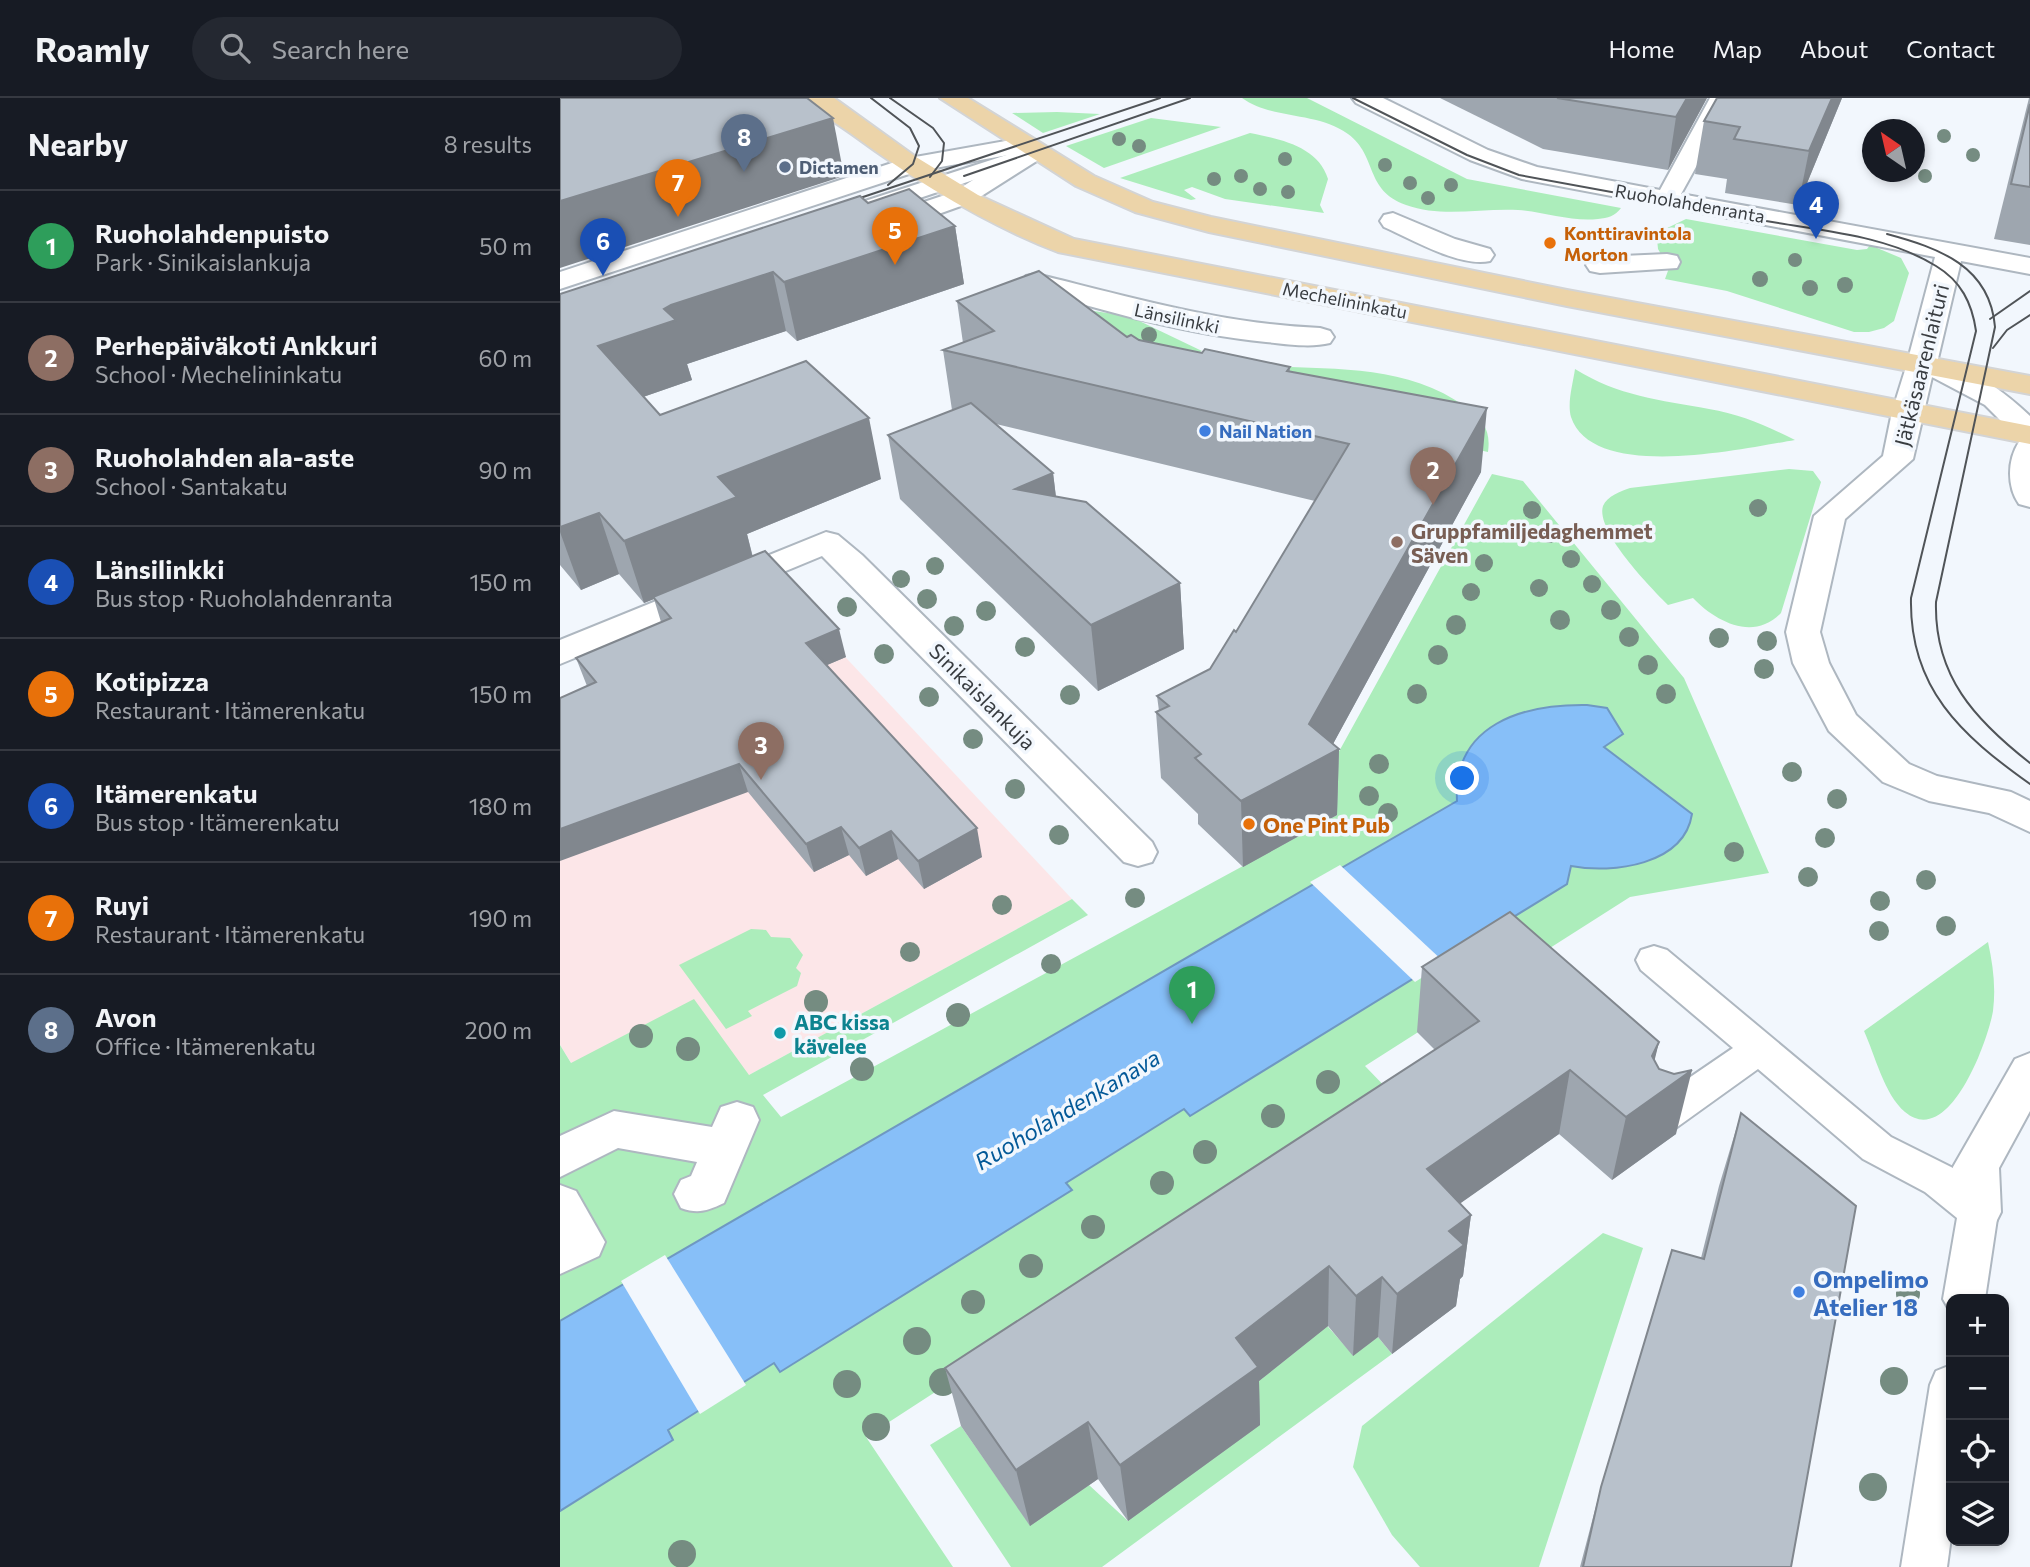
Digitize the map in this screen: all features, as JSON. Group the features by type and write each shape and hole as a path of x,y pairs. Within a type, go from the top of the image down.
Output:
{"main road":[{"name":"Mechelininkatu","path":"819,98 938,180 1031,234 1067,246 2030,434"},
{"path":"953,98 1028,148 1114,197 1144,207 1567,298 2030,386"}],"street":[{"name":"Ruoholahdenranta","path":"1364,98 1479,155 1531,174 2030,267"},
{"path":"1672,189 1722,98"},
{"path":"560,281 938,180 1028,148"},
{"path":"850,225 938,180 1028,148"},
{"path":"1393,221 1446,245 1481,255"},
{"name":"Jätkäsaarenlaituri","path":"1950,251 1931,368 1907,412 1898,459 1830,516 1803,632 1811,663 1842,722 1896,773 1928,788 1998,801 2030,818"},
{"path":"1600,265 1667,261"},
{"name":"Länsilinkki","path":"1037,282 1108,303 1254,334 1320,337"},
{"name":"Jätkäsaarenlaituri","path":"1931,368 1965,380 1996,399 2030,434"},
{"path":"2030,449 2025,484 2030,497"},
{"name":"Sinikaislankuja","path":"560,653 826,542 850,562 1138,852"},
{"path":"1978,1212 1976,1167 2030,1071"},
{"path":"560,1158 614,1129 731,1134 708,1189 697,1194"},
{"path":"560,1205 582,1242 560,1253"}],"lane":[{"path":"560,298 938,180"},
{"path":"1654,960 1877,1148 1939,1180 1978,1212 1965,1294"},
{"path":"1659,1119 1759,1049"},
{"path":"1924,1567 1946,1419"}],"shaded area":[{"path":"790,598 1072,899 749,1075 582,1080 560,1045 560,697"}],"green space":[{"path":"1242,98 1307,98 1467,179 1621,208 1608,217 1588,220 1518,210 1448,212 1406,205 1383,191 1364,152 1348,134 1322,122 1267,110"},
{"path":"1012,113 1100,114 1043,133"},
{"path":"1151,118 1221,127 1104,168 1066,146"},
{"path":"1250,133 1285,141 1316,159 1328,179 1320,205 1324,213 1225,199 1192,187 1184,190 1196,199 1191,200 1120,178"},
{"path":"1686,219 1857,250 1867,249 1870,245 1901,258 1909,273 1894,321 1884,328 1854,332 1727,291 1665,279 1669,268 1658,249 1657,239 1663,230"},
{"path":"1072,308 1129,316 1202,351 1154,371"},
{"path":"1272,366 1372,372 1420,383 1444,393 1477,416 1487,432 1488,452 1179,385"},
{"path":"1575,369 1623,391 1732,414 1795,440 1708,454 1673,456 1639,455 1608,450 1585,437 1571,417 1570,399"},
{"path":"1789,469 1813,471 1821,482 1781,613 1770,622 1759,626 1735,625 1723,620 1693,598 1668,605 1626,559 1607,530 1603,517 1603,506 1608,499 1630,488"},
{"path":"1492,474 1523,481 1684,678 1769,873 1630,897 1365,1066 1393,1095 866,1437 953,1567 560,1567 560,1045 571,1063 694,999 749,1075 1072,899 1088,915 763,1095 781,1117 1337,815 1315,795"},
{"path":"751,929 766,930 771,937 790,938 803,955 796,968 801,973 797,986 748,1011 752,1016 726,1029 679,965"},
{"path":"1988,942 1994,976 1994,1002 1983,1045 1964,1087 1951,1104 1937,1116 1921,1120 1905,1112 1891,1095 1864,1031"},
{"path":"1603,1233 1643,1248 1539,1567 1420,1567 1392,1535 1353,1467 1362,1426"},
{"path":"1314,1311 1353,1355 1378,1337 1392,1354 1102,1567 1011,1567 930,1445 961,1426 1030,1525 1089,1485 1128,1521 1239,1397 1310,1340"}],"water":[{"name":"Ruoholahdenkanava","path":"1587,705 1607,708 1623,734 1604,747 1692,814 1686,831 1676,845 1661,855 1626,867 1571,866 1567,884 1190,1116 1184,1109 1066,1183 1072,1190 780,1372 774,1363 668,1430 673,1440 560,1511 560,1321 1457,801 1459,775 1467,753 1480,737 1497,724 1539,709"}],"pier":[{"path":"1340,865 1445,963 1415,982 1310,882"},
{"path":"665,1255 746,1385 700,1414 621,1281"}],"building":[{"path":"560,98 807,98 833,118 560,201"},
{"path":"1557,98 1687,98 1676,117"},
{"path":"1717,98 1832,98 1809,151 1734,139 1740,127 1704,121"},
{"path":"2030,104 2030,187 2011,184"},
{"path":"909,189 955,226 784,282 773,272 671,305 664,309 676,320 598,346 660,415 806,361 869,418 718,477 737,497 624,541 599,513 560,527 560,294 860,196 868,203"},
{"path":"1039,271 1127,337 1131,335 1139,340 1202,353 1205,349 1290,367 1287,371 1487,408 1309,724 1339,749 1241,801 1195,758 1201,754 1156,712 1169,706 1157,696 1210,669 1234,630 1236,632 1349,444 943,350 994,331 957,301"},
{"path":"971,403 1053,473 1015,489 1086,502 1180,583 1091,625 888,435"},
{"path":"765,551 839,629 806,643 977,828 918,861 891,831 859,848 841,827 806,844 739,764 560,829 560,698 596,682 576,658 671,618 653,597"},
{"path":"1510,912 1659,1042 1652,1056 1659,1069 1674,1074 1692,1070 1626,1117 1570,1070 1427,1169 1471,1215 1449,1231 1464,1245 1397,1294 1382,1277 1356,1296 1329,1266 1236,1338 1258,1367 1120,1465 1088,1422 1016,1470 945,1368 1479,1021 1422,967"},
{"path":"1741,1113 1856,1206 1791,1567 1583,1567 1601,1487 1672,1250 1704,1259"}],"tram line":[{"path":"871,98 910,128 919,146 913,164 888,185"},
{"path":"890,98 933,128 944,143 942,161 932,174"},
{"path":"932,174 1160,98"},
{"path":"964,176 1190,98"},
{"path":"1353,98 1467,155 1519,175 1875,241 1896,247 1936,266 1959,286 1972,311 1976,331 1911,598 1913,630 1919,658 1944,706 1982,747 2030,784"},
{"path":"845,203 932,174"},
{"path":"1887,234 1943,253 1959,263 1983,289 1993,317"},
{"path":"1993,317 2030,291"},
{"path":"1993,348 2007,330 2030,315"},
{"path":"1993,317 1995,327 1936,602 1937,628 1950,674 1962,694 1992,730 2030,763"}],"place":[{"name":"Dictamen","path":"785,167"},
{"name":"Avon","path":"744,172"},
{"name":"Ruyi","path":"678,217"},
{"name":"Länsilinkki","path":"1816,239"},
{"name":"Konttiravintola Morton","path":"1550,243"},
{"name":"Kotipizza","path":"895,265"},
{"name":"Itämerenkatu","path":"603,276"},
{"name":"Nail Nation","path":"1205,431"},
{"name":"Perhepäiväkoti Ankkuri","path":"1433,505"},
{"name":"Gruppfamiljedaghemmet Säven","path":"1397,542"},
{"name":"Ruoholahden ala-aste","path":"761,780"},
{"name":"One Pint Pub","path":"1249,824"},
{"name":"Ruoholahdenpuisto","path":"1192,1024"},
{"name":"ABC kissa kävelee","path":"780,1033"},
{"name":"Ompelimo Atelier 18","path":"1799,1292"}]}
